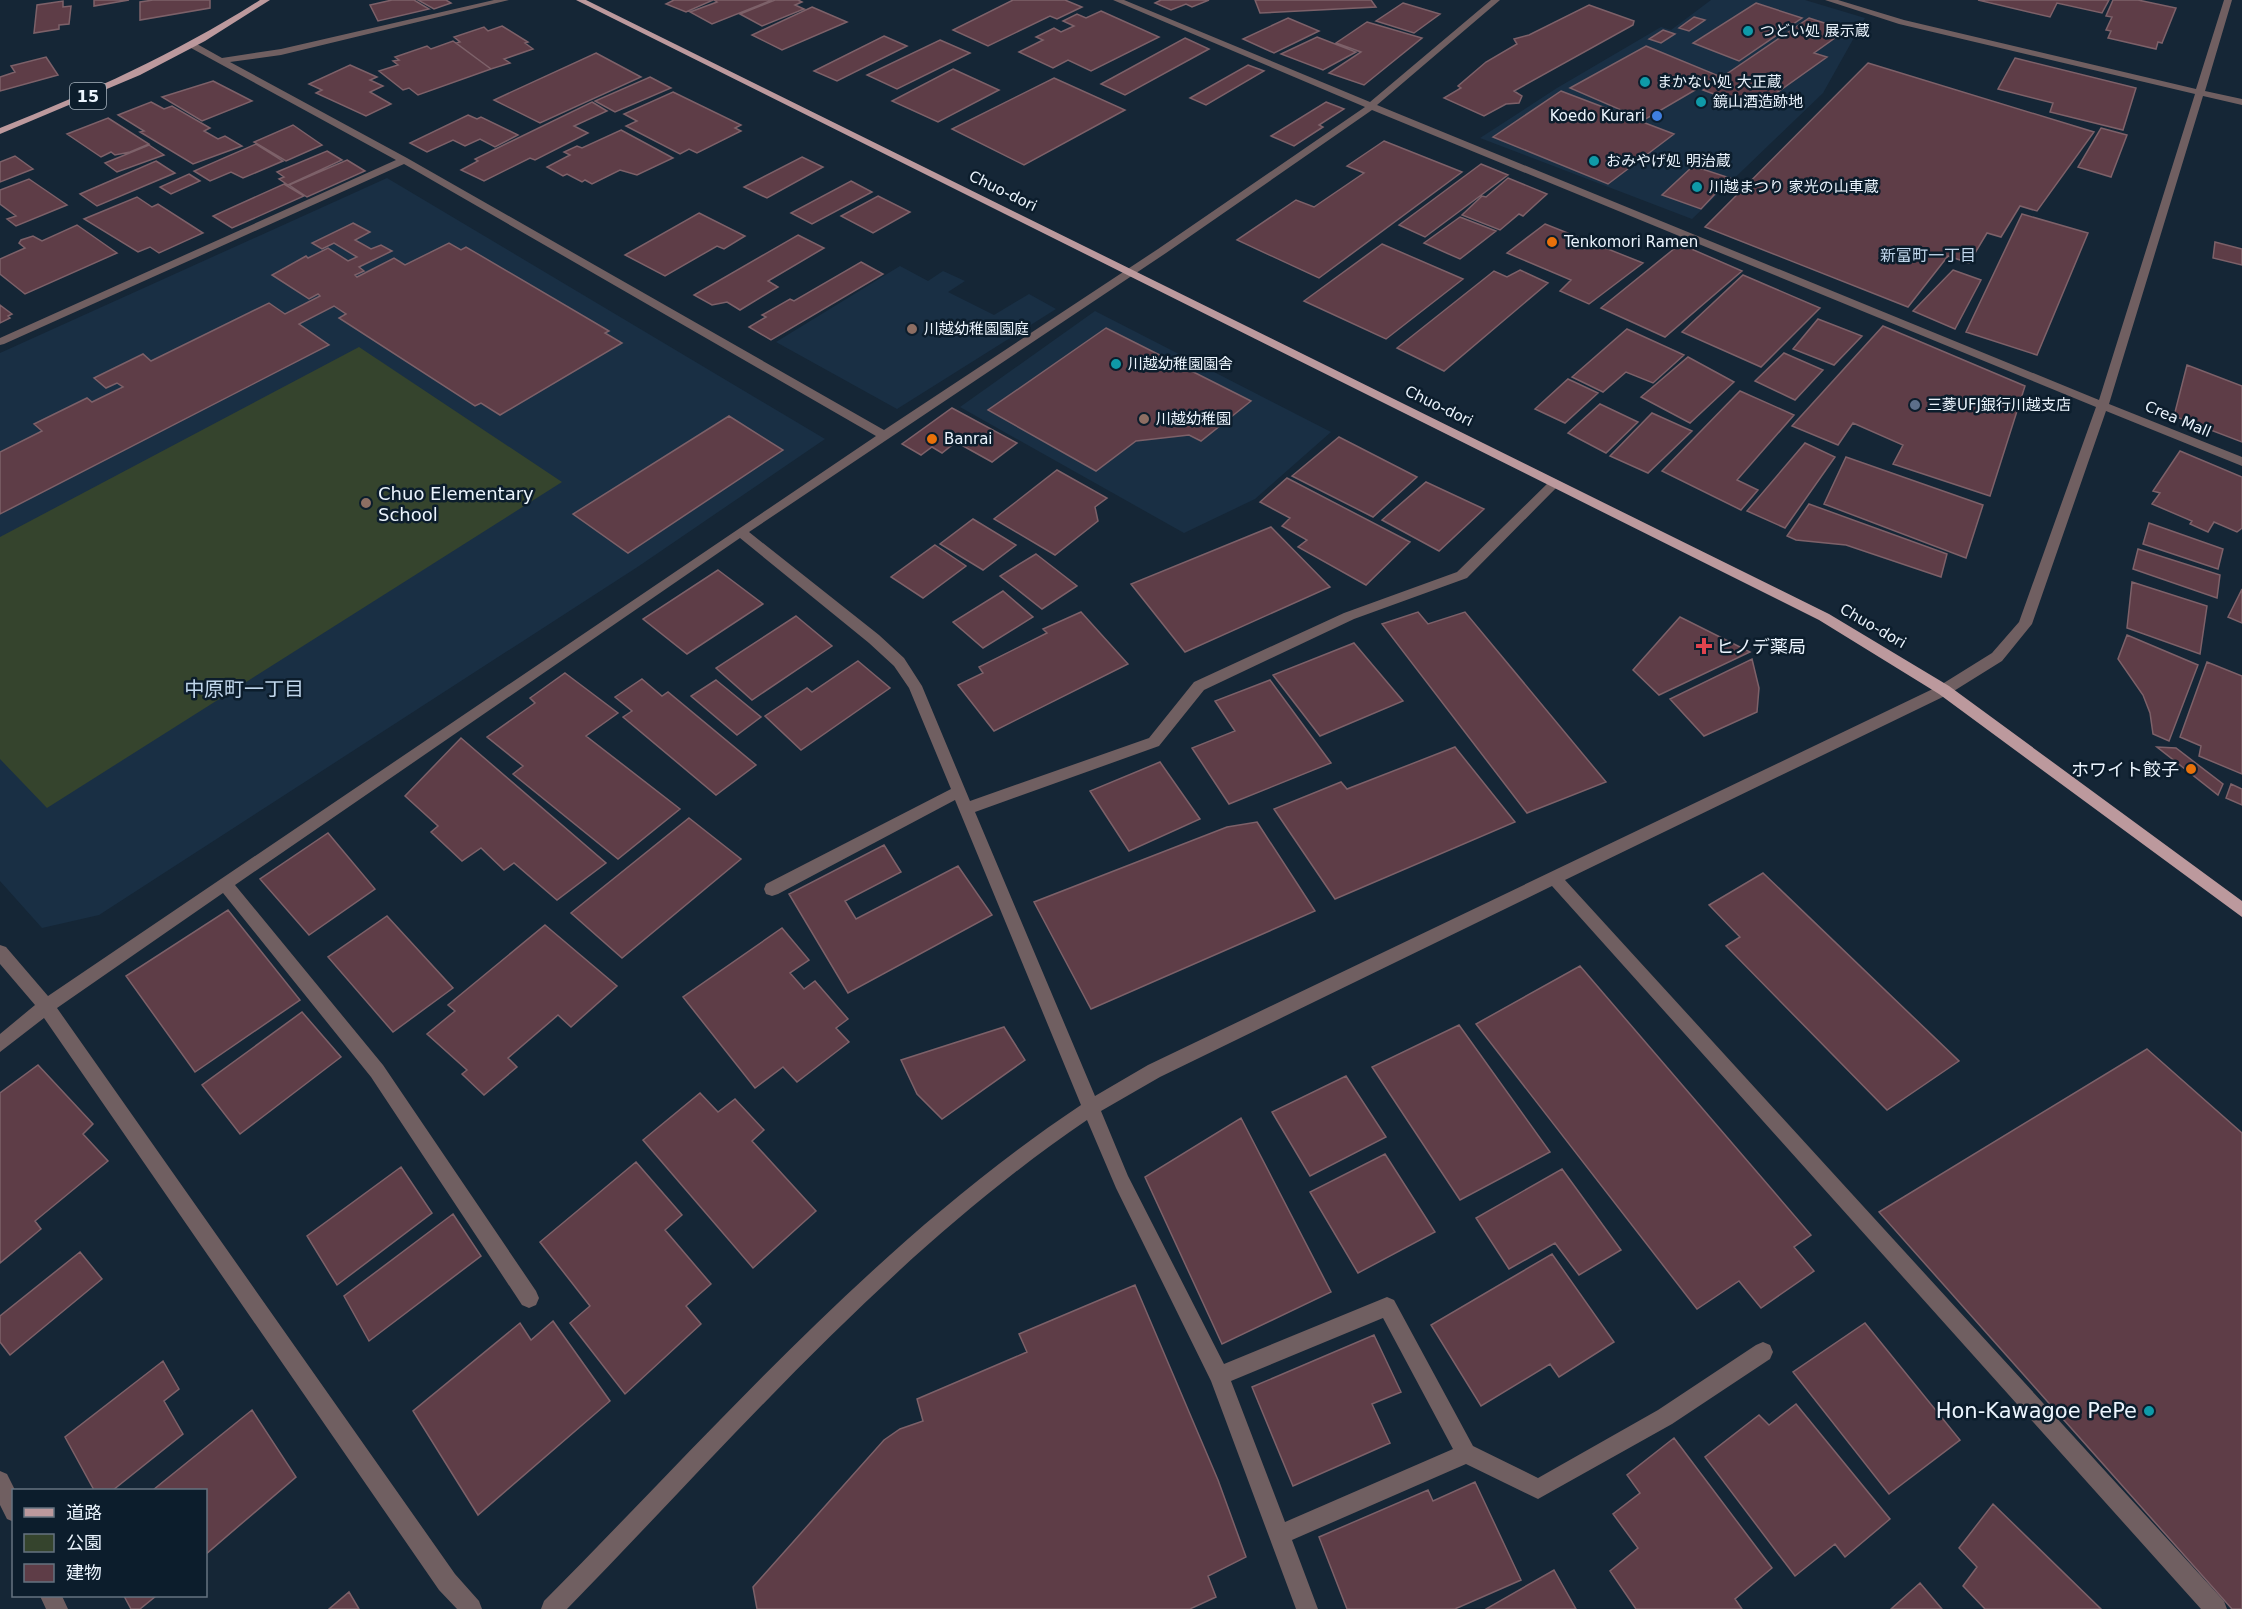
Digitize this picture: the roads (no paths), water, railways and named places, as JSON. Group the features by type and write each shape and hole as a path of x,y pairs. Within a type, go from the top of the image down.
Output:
{"main road":[{"name":"15","path":"0,131 102,90 194,46 266,0"},
{"name":"Chuo-dori","path":"580,0 1824,617 1944,690 2242,910"}],"street":[{"path":"224,60 281,52 505,0"},
{"name":"Crea Mall","path":"1117,0 1635,216 2242,462"},
{"path":"0,1044 46,1006 740,532 1131,273 1370,107 1496,0"},
{"path":"1829,0 1902,22 2242,102"},
{"path":"552,1609 833,1319 941,1221 1091,1105 1154,1071 1944,690 1997,657 2025,624 2103,404 2228,0"},
{"path":"194,46 224,60 404,159 885,435"},
{"path":"0,342 404,159"},
{"path":"968,808 1154,742 1198,687 1350,616 1462,575 1555,483"},
{"path":"740,532 899,662 915,686 968,808 1122,1182 1219,1377 1307,1609"},
{"path":"772,889 960,791"},
{"path":"1554,878 2216,1609"},
{"path":"225,884 376,1071 529,1298"},
{"path":"0,952 46,1006 447,1582 471,1609"},
{"path":"1219,1377 1387,1307 1466,1453 1538,1489 1665,1417 1763,1352"},
{"path":"1279,1535 1466,1453"},
{"path":"0,1481 12,1508"}],"place":[{"name":"つどい処 展示蔵","path":"1748,31"},
{"name":"まかない処 大正蔵","path":"1645,82"},
{"name":"鏡山酒造跡地","path":"1701,102"},
{"name":"Koedo Kurari","path":"1657,116"},
{"name":"おみやげ処 明治蔵","path":"1594,161"},
{"name":"川越まつり 家光の山車蔵","path":"1697,187"},
{"name":"Tenkomori Ramen","path":"1552,242"},
{"name":"川越幼稚園園庭","path":"912,329"},
{"name":"川越幼稚園園舎","path":"1116,364"},
{"name":"三菱UFJ銀行川越支店","path":"1915,405"},
{"name":"川越幼稚園","path":"1144,419"},
{"name":"Banrai","path":"932,439"},
{"name":"Chuo Elementary School","path":"366,503"},
{"name":"ヒノデ薬局","path":"1704,646"},
{"name":"ホワイト餃子","path":"2191,769"},
{"name":"Hon-Kawagoe PePe","path":"2149,1411"}],"district":[{"name":"新富町一丁目","path":"1928,255"},
{"name":"中原町一丁目","path":"244,689"}]}
